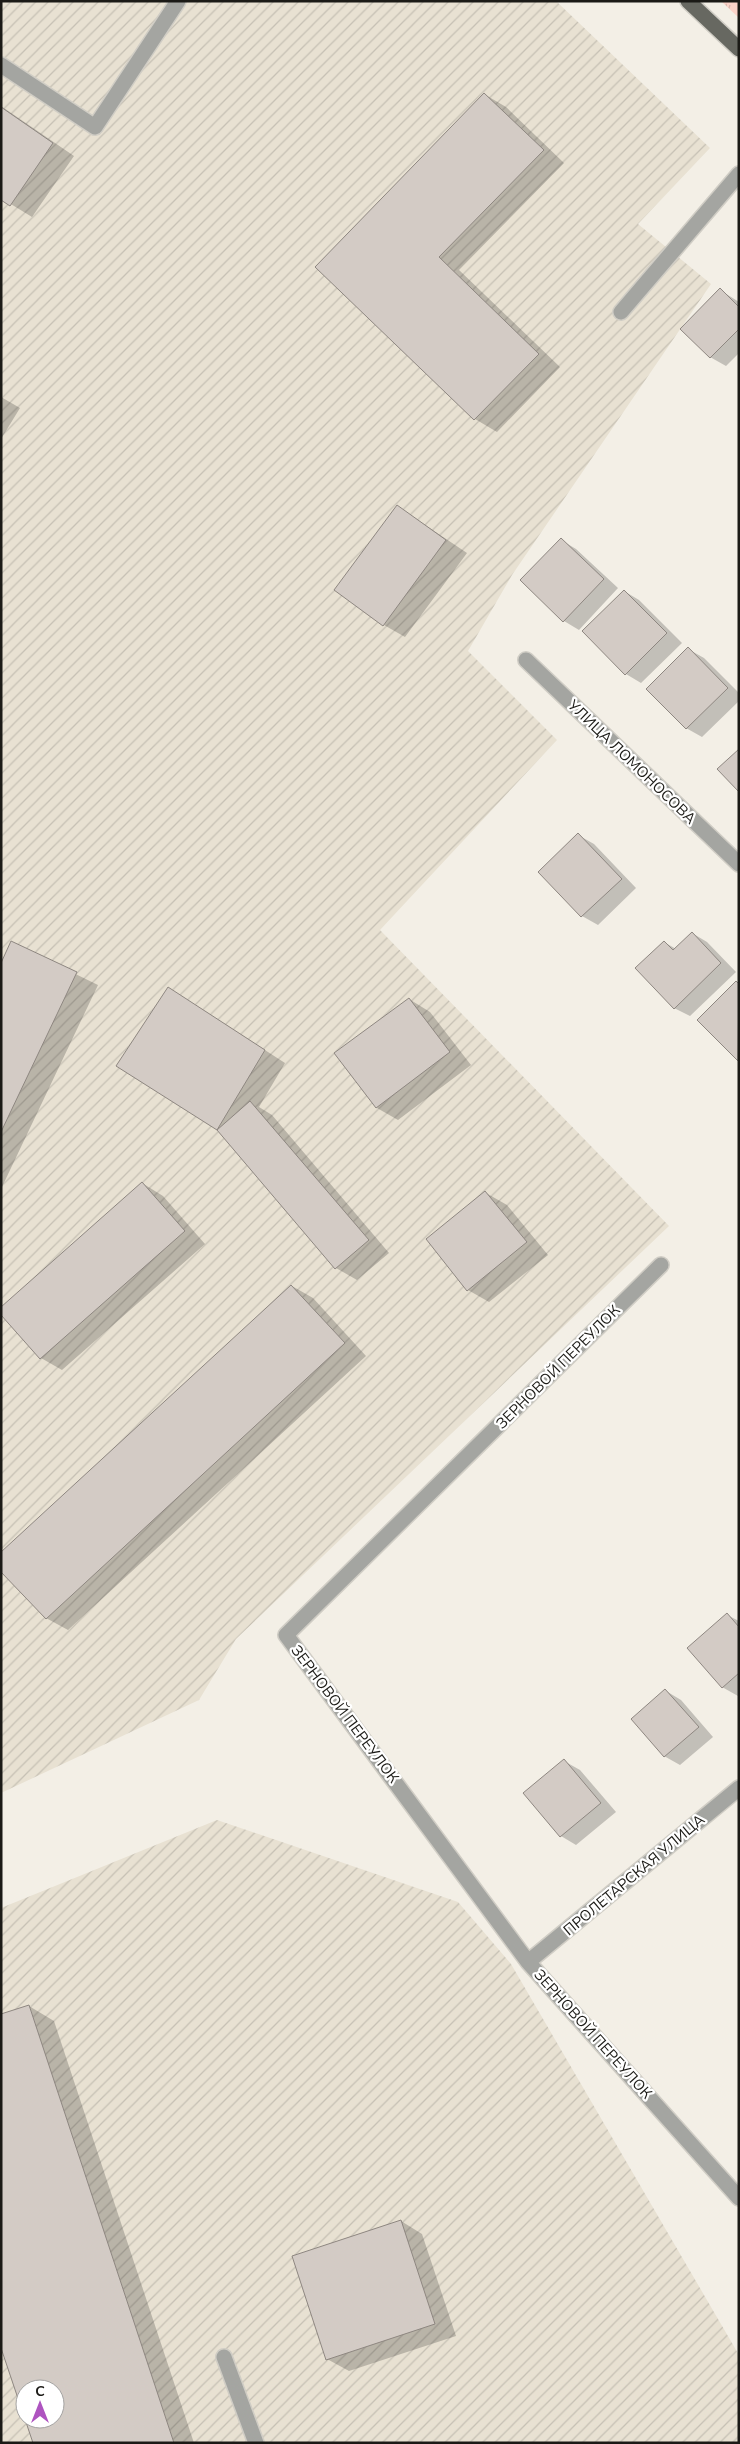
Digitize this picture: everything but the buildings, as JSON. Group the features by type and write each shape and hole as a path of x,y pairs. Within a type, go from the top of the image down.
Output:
{"main road":[{"path":"688,1 739,49"}],"street":[{"path":"1,65 95,127 178,1"},
{"path":"621,312 739,174"},
{"name":"УЛИЦА ЛОМОНОСОВА","path":"526,660 739,864"},
{"name":"ЗЕРНОВОЙ ПЕРЕУЛОК","path":"661,1265 286,1635 528,1962 739,2198"},
{"name":"ПРОЛЕТАРСКАЯ УЛИЦА","path":"528,1962 739,1788"},
{"path":"224,2358 256,2443"}],"shaded area":[{"path":"1,1 556,1 710,148 638,224 711,284 512,575 468,651 557,740 380,930 669,1226 236,1639 199,1700 1,1793"},
{"path":"217,1820 458,1902 511,1964 739,2355 739,2443 1,2443 1,1908"}],"green space":[{"path":"721,1 739,1 739,18"}]}
